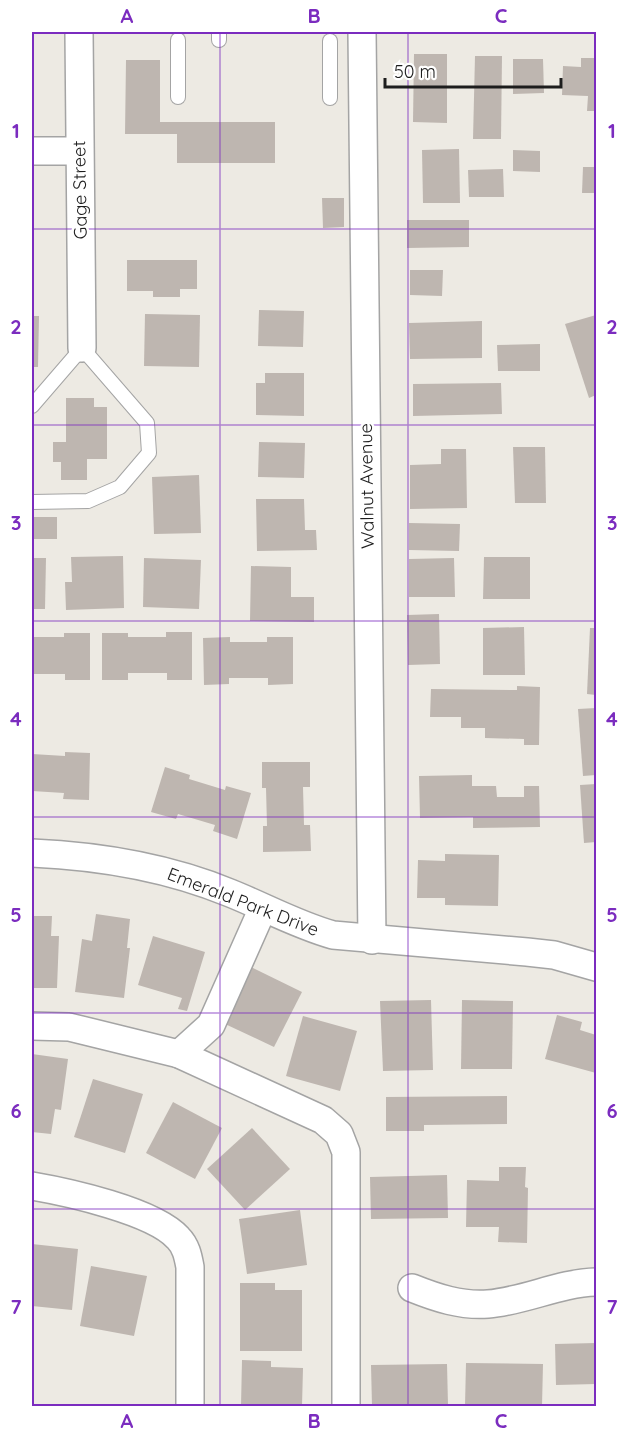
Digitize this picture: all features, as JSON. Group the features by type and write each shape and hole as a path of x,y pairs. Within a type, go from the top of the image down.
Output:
{"street":[{"name":"Gage Street","path":"79,32 82,348"},
{"name":"Walnut Avenue","path":"362,32 372,940"},
{"path":"32,151 79,151"},
{"name":"Emerald Park Drive","path":"32,853 116,861 174,874 229,893 307,928 333,935 536,953 572,959 597,967"},
{"path":"179,1054 211,1025 262,908"},
{"path":"32,1026 69,1027 179,1054 323,1120 339,1134 346,1152 346,1407"},
{"path":"32,1186 79,1196 119,1208 163,1227 179,1239 186,1250 190,1267 190,1407"},
{"path":"412,1288 436,1298 462,1303 488,1304 564,1286 597,1282"}],"lane":[{"path":"178,40 178,97"},
{"path":"330,41 330,98"},
{"path":"32,406 82,348 147,423 149,453 120,487 88,501 32,502"}],"building":[{"path":"414,54 447,54 447,123 413,122"},
{"path":"475,56 502,56 501,139 473,139"},
{"path":"581,58 596,58 596,111 587,111 588,96 562,95 563,66 581,67"},
{"path":"513,59 543,59 544,93 513,94"},
{"path":"126,60 160,60 160,122 275,122 275,163 177,163 177,134 125,134"},
{"path":"459,149 460,203 423,203 422,150"},
{"path":"513,150 540,151 540,172 513,171"},
{"path":"583,167 596,167 596,193 582,193"},
{"path":"503,169 504,197 469,197 468,170"},
{"path":"322,198 344,198 344,227 323,228"},
{"path":"407,220 469,220 469,247 407,248"},
{"path":"127,260 197,260 197,289 180,289 180,297 153,297 153,291 127,291"},
{"path":"410,270 443,270 442,296 410,295"},
{"path":"259,310 304,311 303,347 258,346"},
{"path":"145,314 200,315 199,367 144,366"},
{"path":"596,315 596,395 589,398 565,324"},
{"path":"32,316 39,316 38,367 32,367"},
{"path":"482,321 482,358 410,359 409,323"},
{"path":"540,344 540,371 498,371 497,345"},
{"path":"265,373 304,373 304,416 256,415 256,383 265,383"},
{"path":"501,383 502,414 413,416 413,384"},
{"path":"66,398 94,398 94,407 107,407 107,459 87,459 87,480 61,480 61,462 53,462 53,442 66,442"},
{"path":"259,442 305,443 304,478 258,477"},
{"path":"513,447 545,447 546,503 515,503"},
{"path":"441,449 466,449 467,508 410,509 410,465 441,464"},
{"path":"199,475 201,533 154,534 152,477"},
{"path":"256,499 304,499 305,530 316,530 317,550 257,551"},
{"path":"32,517 57,517 57,539 32,539"},
{"path":"409,523 460,524 459,551 409,550"},
{"path":"123,556 124,608 66,610 65,582 72,582 71,557"},
{"path":"484,557 530,557 530,599 483,599"},
{"path":"32,558 46,558 45,609 32,609"},
{"path":"144,558 201,560 199,609 143,607"},
{"path":"454,558 455,597 409,597 409,559"},
{"path":"251,566 291,567 291,597 314,597 314,622 250,621"},
{"path":"439,614 440,664 408,665 407,615"},
{"path":"524,627 525,675 483,675 483,628"},
{"path":"590,628 596,628 596,695 587,694"},
{"path":"166,632 192,632 192,680 167,680 167,673 128,673 128,680 102,680 102,633 128,633 128,637 166,637"},
{"path":"64,633 90,633 90,680 65,680 65,674 32,674 32,637 64,637"},
{"path":"230,637 230,642 267,642 267,637 293,637 293,684 268,685 268,678 229,678 229,684 204,685 203,638"},
{"path":"517,686 540,687 539,745 524,745 524,739 485,738 485,728 461,728 461,717 430,717 431,689 517,690"},
{"path":"596,708 596,775 583,776 578,709"},
{"path":"65,752 90,753 89,800 63,799 64,793 32,791 32,754 65,756"},
{"path":"262,762 310,762 310,787 303,787 304,825 310,825 311,851 263,852 263,826 267,826 266,788 262,788"},
{"path":"165,767 190,775 189,779 225,790 226,786 251,793 237,839 213,831 215,825 178,814 176,819 151,812"},
{"path":"472,775 472,786 496,786 497,797 524,797 524,786 539,786 540,827 473,828 473,817 420,818 419,776"},
{"path":"596,784 596,842 584,843 580,785"},
{"path":"445,854 499,855 498,906 445,905 445,898 417,898 418,860 445,861"},
{"path":"96,914 130,919 127,948 130,948 124,998 75,992 82,939 92,941"},
{"path":"32,916 52,916 51,936 59,936 57,988 32,988"},
{"path":"153,936 205,952 187,1011 178,1009 182,998 138,985"},
{"path":"251,967 302,992 274,1047 223,1023"},
{"path":"431,1000 433,1070 383,1071 380,1001"},
{"path":"462,1000 513,1001 512,1069 461,1069"},
{"path":"557,1015 582,1022 580,1030 596,1035 596,1073 545,1059"},
{"path":"303,1016 357,1031 340,1091 286,1076"},
{"path":"32,1054 68,1059 61,1110 55,1109 51,1134 32,1132"},
{"path":"93,1079 143,1094 125,1153 74,1137"},
{"path":"507,1096 507,1124 424,1125 424,1131 386,1131 386,1097"},
{"path":"173,1102 222,1128 195,1179 146,1153"},
{"path":"252,1128 290,1169 245,1210 207,1169"},
{"path":"499,1167 526,1167 527,1243 498,1242 499,1227 466,1227 467,1180 499,1181"},
{"path":"447,1175 448,1218 371,1219 370,1177"},
{"path":"300,1210 307,1265 247,1274 239,1219"},
{"path":"32,1244 78,1249 72,1310 32,1306"},
{"path":"91,1266 147,1276 134,1336 80,1326"},
{"path":"240,1283 275,1283 275,1290 302,1290 302,1351 240,1351"},
{"path":"596,1343 596,1384 556,1385 555,1344"},
{"path":"242,1360 271,1361 271,1367 303,1368 302,1406 241,1406"},
{"path":"466,1363 543,1364 542,1406 465,1406"},
{"path":"447,1364 448,1405 372,1406 371,1365"}]}
